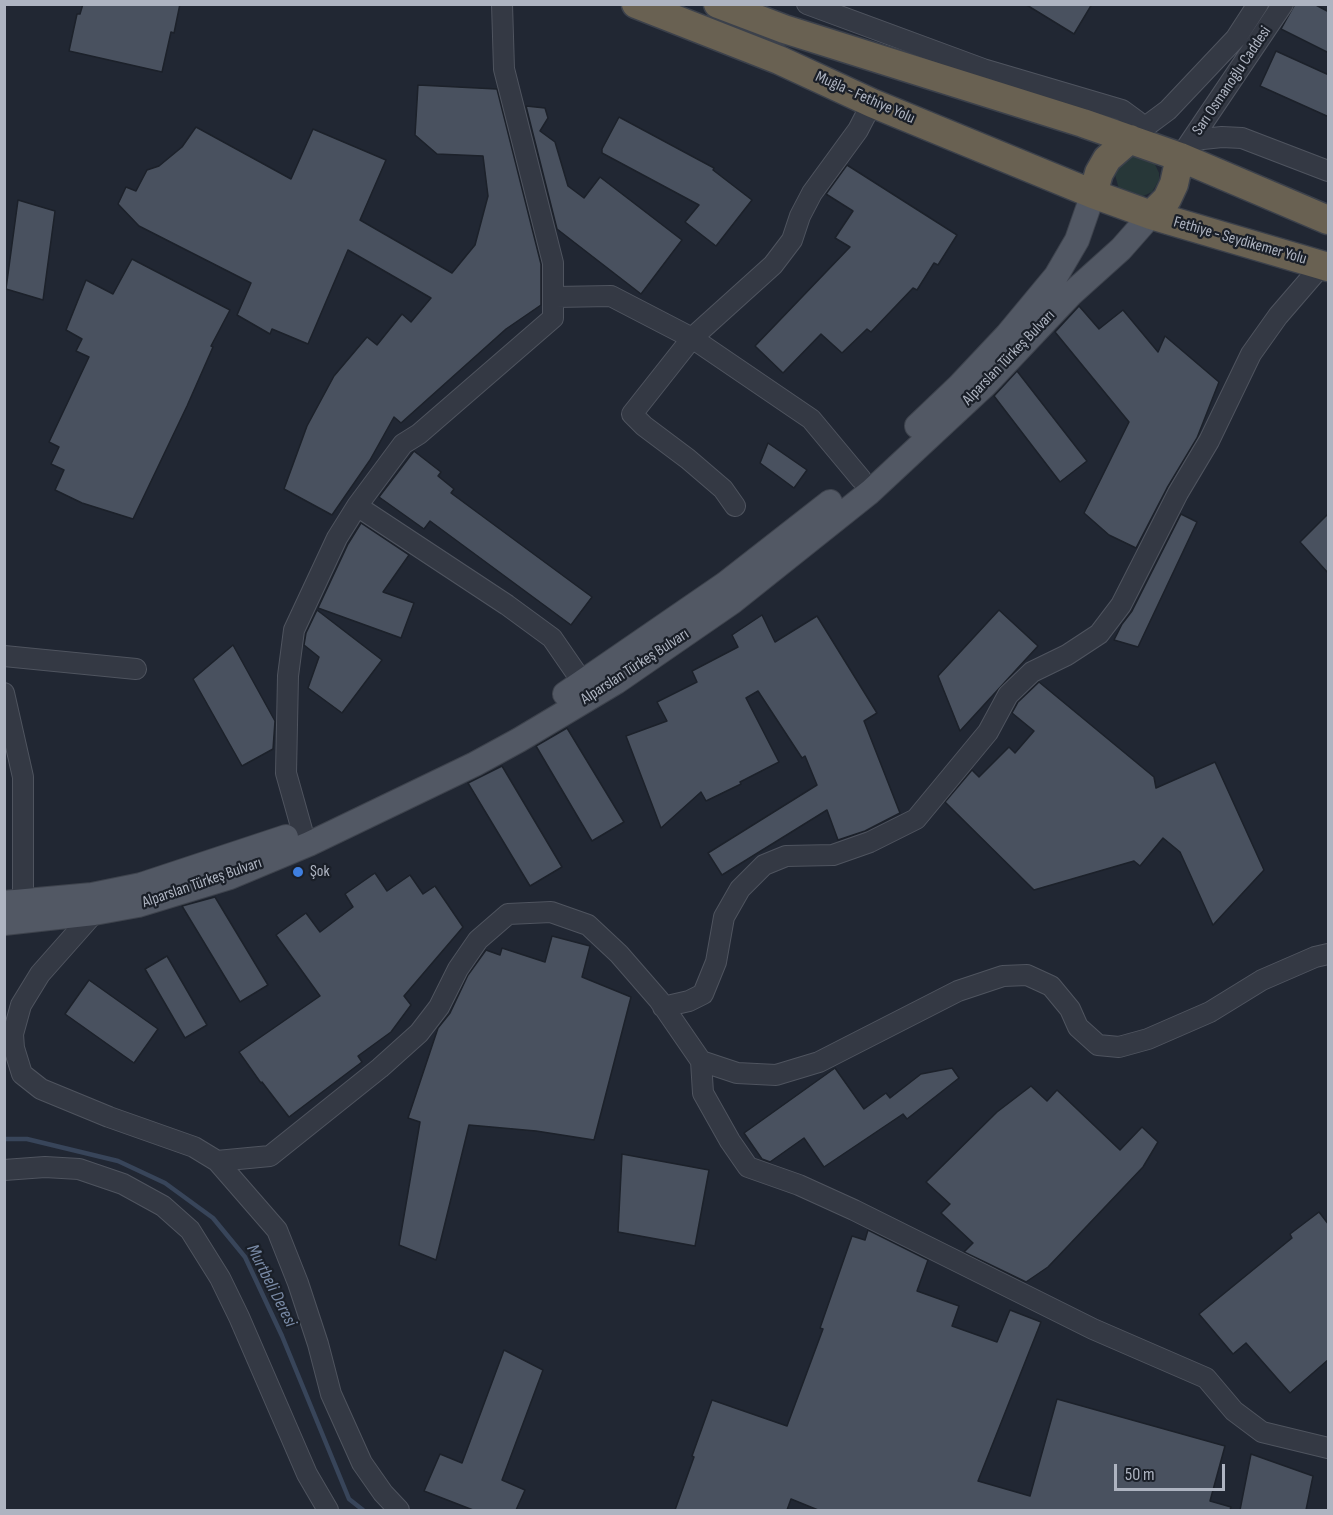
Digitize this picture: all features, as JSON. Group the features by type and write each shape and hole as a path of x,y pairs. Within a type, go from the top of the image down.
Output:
{"highway":[{"name":"Muğla - Fethiye Yolu","path":"636,4 779,60 872,103 1093,194 1151,215"},
{"path":"718,4 784,29 1187,148 1329,220"},
{"path":"1093,194 1099,173 1107,159 1136,134"},
{"path":"1151,215 1167,199 1187,148"},
{"name":"Fethiye - Seydikemer Yolu","path":"1151,215 1325,266"}],"main road":[{"name":"Alparslan Türkeş Bulvarı","path":"14,902 92,895 141,885 274,842 415,778 511,727 583,683 725,584 861,478 959,386 1007,335 1056,276 1077,240 1093,194"},
{"name":"Alparslan Türkeş Bulvarı","path":"4,923 94,913 138,905 220,880 309,844 484,759 616,682 732,602 870,492 986,385 1071,294 1121,249 1151,215"}],"street":[{"path":"302,830 286,773 288,676 294,630 337,538 357,506 403,444 419,434 553,318 555,297 553,263 504,69 502,4"},
{"path":"807,4 982,69 1122,110 1137,121 1136,134"},
{"name":"Sarı Osmanoğlu Caddesi","path":"1136,134 1168,110 1236,38 1258,4"},
{"name":"Sarı Osmanoğlu Caddesi","path":"1187,148 1283,4"},
{"path":"1224,92 1221,117 1226,126 1242,138 1329,171"},
{"path":"735,506 723,489 632,414 692,338 773,266 792,240 800,216 812,193 858,130 872,103"},
{"path":"1187,148 1222,137 1242,138"},
{"path":"663,1007 689,1001 703,994 716,962 724,917 740,889 764,865 786,856 832,855 870,842 916,819 988,732 1008,695 1032,672 1067,655 1099,634 1126,595 1178,493 1209,441 1251,354 1278,316 1325,266"},
{"path":"555,297 611,296 692,338 811,419 861,478"},
{"path":"357,506 507,605 552,638 583,683"},
{"path":"4,656 136,669"},
{"path":"4,693 23,777 14,902"},
{"path":"217,1161 270,1156 381,1068 419,1033 439,1007 458,969 478,940 508,914 551,912 588,925 620,954 663,1007 701,1061 703,1093 747,1167 799,1185 854,1210 1093,1329 1206,1378 1234,1411 1262,1432 1329,1448"},
{"path":"94,913 40,974 21,1005 12,1034 11,1057 22,1074 41,1089 137,1128 194,1147 217,1161 277,1230 305,1304 331,1394 362,1463 383,1493 399,1510"},
{"path":"701,1061 737,1073 776,1075 819,1062 958,991 1003,976 1027,975 1051,986 1070,1009 1078,1028 1098,1045 1119,1047 1159,1035 1210,1012 1262,980 1315,957 1329,954"},
{"path":"4,1170 45,1167 79,1169 123,1184 164,1206 190,1230 210,1260 239,1317 306,1474 328,1510"}],"shaded area":[{"path":"1132,154 1153,160 1159,173 1159,180 1152,192 1139,198 1119,189 1115,175 1116,168"}],"building":[{"path":"83,4 180,4 162,72 69,51 77,14 80,14"},
{"path":"1025,4 1092,4 1074,34"},
{"path":"1295,4 1314,4 1329,12 1329,53 1281,29"},
{"path":"1276,51 1329,75 1329,117 1260,86"},
{"path":"418,85 497,89 541,264 541,305 506,329 401,423 394,417 370,460 332,515 284,489 307,426 334,376 367,337 377,345 402,314 411,322 431,298 348,250 308,344 272,329 270,334 237,315 251,283 139,226 118,204 126,187 136,191 147,170 159,166 182,147 196,127 291,179 313,129 386,160 360,220 452,273 475,245 488,196 483,156 437,154 415,135"},
{"path":"526,106 545,108 548,118 540,131 555,142 568,186 584,198 600,177 682,240 641,294 557,229"},
{"path":"619,117 714,168 713,170 752,200 716,246 685,222 699,205 602,153"},
{"path":"847,165 957,235 938,265 934,263 917,290 913,288 871,332 867,329 842,353 821,334 783,373 755,346 850,247 835,238 853,211 826,194"},
{"path":"18,200 55,211 43,300 6,289"},
{"path":"132,259 230,310 211,346 213,347 187,406 133,519 82,503 55,490 64,470 51,464 59,447 49,442 89,357 76,351 82,339 66,330 86,280 113,294"},
{"path":"1079,306 1099,329 1123,310 1158,352 1165,336 1219,382 1197,438 1167,488 1136,548 1109,535 1084,513 1129,422 1055,332"},
{"path":"1017,371 1087,461 1060,482 994,396"},
{"path":"768,443 807,470 794,488 760,463"},
{"path":"414,451 441,472 438,476 454,489 451,493 592,597 571,625 430,521 424,529 379,497"},
{"path":"1329,513 1329,574 1300,542"},
{"path":"1181,514 1197,522 1138,647 1114,640 1132,611"},
{"path":"361,523 409,555 383,592 414,603 401,638 318,608 348,544"},
{"path":"317,610 382,660 342,713 308,688 319,657 304,645 306,633"},
{"path":"999,610 1038,646 960,731 938,676"},
{"path":"762,615 775,642 817,616 877,713 864,721 900,813 865,831 838,840 827,810 722,875 708,853 817,785 805,756 802,758 758,691 746,698 779,762 706,801 701,792 661,828 626,736 667,721 657,702 697,682 692,671 738,647 732,635"},
{"path":"233,645 275,721 273,749 242,766 193,679"},
{"path":"1039,682 1154,777 1156,788 1215,762 1264,870 1213,925 1180,852 1163,838 1140,866 1134,861 1034,890 945,802 972,770 979,777 1009,747 1015,753 1034,731 1012,713 1018,702"},
{"path":"567,728 624,822 592,841 536,746"},
{"path":"502,766 562,867 530,886 468,783"},
{"path":"375,873 387,891 410,875 423,894 435,886 463,927 404,996 411,1005 391,1032 358,1056 362,1062 289,1117 239,1052 320,996 276,935 306,913 320,932 353,907 345,894"},
{"path":"215,897 268,985 240,1002 182,906"},
{"path":"552,936 590,946 582,977 631,997 594,1140 536,1131 469,1125 436,1260 399,1245 420,1122 408,1118 438,1028 450,1013 468,975 486,950 500,955 502,948 545,962"},
{"path":"167,956 207,1025 185,1038 145,969"},
{"path":"89,980 158,1029 134,1063 65,1014"},
{"path":"835,1068 864,1109 886,1093 890,1098 921,1074 952,1068 959,1078 907,1119 903,1114 824,1167 804,1138 770,1162 762,1159 744,1133"},
{"path":"1031,1086 1047,1101 1057,1090 1120,1150 1142,1127 1158,1142 1143,1167 1048,1267 1026,1282 964,1252 973,1243 941,1213 950,1204 926,1182 997,1112"},
{"path":"622,1154 709,1170 695,1246 618,1232"},
{"path":"1319,1212 1329,1225 1329,1359 1290,1393 1246,1343 1233,1354 1199,1314 1292,1238 1290,1234"},
{"path":"868,1230 928,1260 917,1291 959,1306 952,1326 997,1342 1010,1310 1041,1322 978,1481 1030,1496 1057,1399 1225,1446 1210,1501 1231,1507 1230,1510 818,1510 791,1499 787,1510 675,1510 712,1400 787,1426 823,1329 820,1328 852,1236 865,1240"},
{"path":"504,1350 543,1370 502,1480 525,1490 516,1510 473,1510 424,1491 440,1454 462,1463"},
{"path":"1251,1454 1313,1476 1306,1510 1240,1510"}],"waterway":[{"name":"Murtbeli Deresi","path":"4,1139 27,1139 118,1161 165,1183 213,1218 245,1257 282,1336 349,1499 363,1510"}],"place":[{"name":"Şok","path":"298,872"}]}
